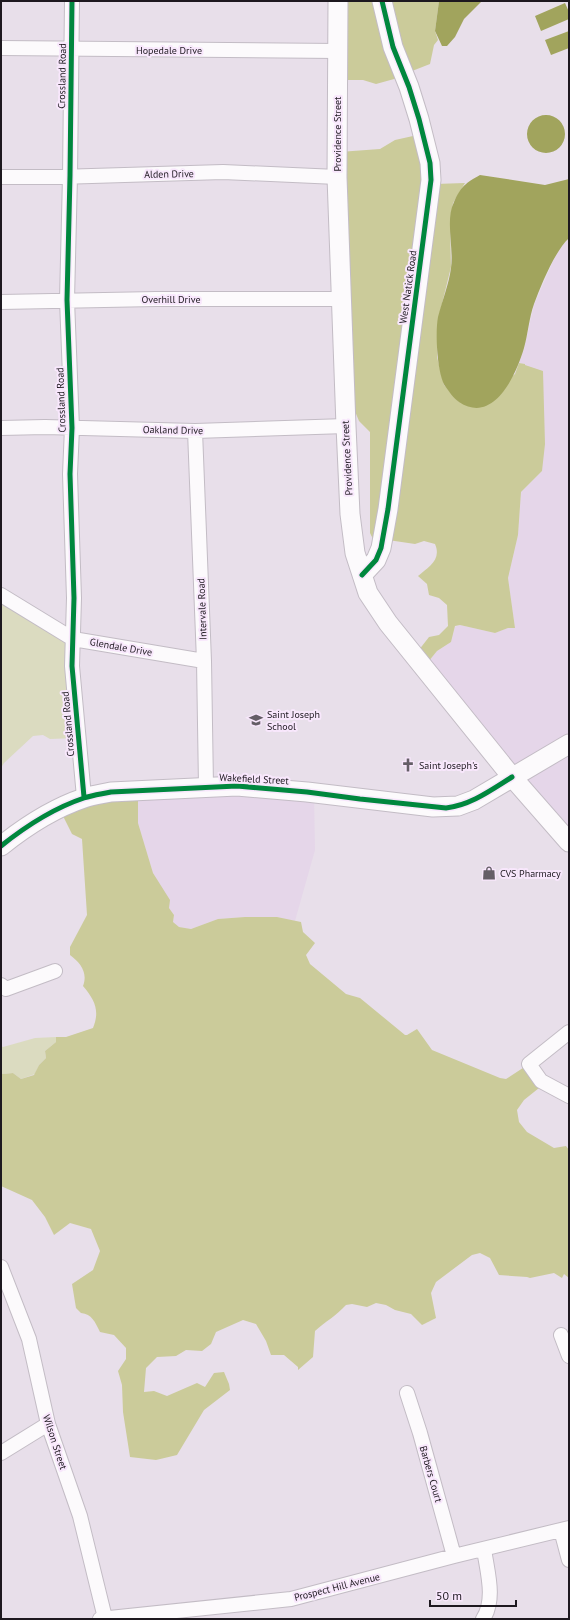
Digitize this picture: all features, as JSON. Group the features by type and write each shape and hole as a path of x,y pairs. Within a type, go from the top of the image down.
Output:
{"street":[{"name":"Crossland Road","path":"72,1 70,176 66,300 72,428 70,474 74,598 72,666 84,797"},
{"name":"Providence Street","path":"338,1 337,177 350,514 355,553 368,592 388,623 512,777 569,842"},
{"name":"West Natick Road","path":"362,575 376,560 381,548 388,509 431,185 430,163 419,119 410,87 393,46 382,1"},
{"name":"Hopedale Drive","path":"1,48 338,50"},
{"name":"Alden Drive","path":"1,177 223,172 337,177"},
{"name":"Overhill Drive","path":"1,302 66,300 341,298"},
{"name":"Oakland Drive","path":"1,428 195,431 346,426"},
{"name":"Intervale Road","path":"195,431 204,661 206,786"},
{"name":"Glendale Drive","path":"1,595 73,639 204,661"},
{"name":"Wakefield Street","path":"1,846 36,820 84,797 111,792 206,786 236,786 294,790 446,808 458,806 474,800 569,744"},
{"path":"1,984 6,989 55,971"},
{"path":"569,1032 529,1064 540,1081 569,1096"},
{"name":"Wilson Street","path":"1,1267 29,1339 48,1424 80,1516 102,1619"},
{"path":"561,1335 569,1356"},
{"name":"Barbers Court","path":"407,1393 420,1433 454,1556"},
{"path":"1,1453 48,1424"},
{"path":"565,1529 569,1560"},
{"name":"Prospect Hill Avenue","path":"102,1619 166,1616 291,1599 454,1556 565,1529"},
{"path":"483,1619 488,1611 490,1600 484,1549"}],"shaded area":[{"path":"338,1 439,1 435,31 438,40 434,45 430,64 407,73 405,76 376,84 363,80 338,80"},
{"path":"439,1 482,1 464,19 455,37 447,46 442,46 435,31"},
{"path":"565,3 569,12 569,19 541,31 535,16"},
{"path":"569,31 569,48 551,55 545,40"},
{"path":"542,115 550,115 557,118 562,123 565,134 562,145 557,150 550,153 542,153 535,150 530,145 527,138 527,130 530,123 535,118"},
{"path":"422,134 435,184 465,183 453,203 450,224 451,267 438,320 437,357 444,385 458,401 473,407 515,374 519,363 543,371 545,444 542,471 521,492 518,535 508,578 515,628 508,628 495,633 460,625 455,626 451,642 437,651 424,667 415,655 429,637 439,635 448,626 447,605 439,598 429,595 427,584 418,576 433,563 437,554 435,544 424,541 415,544 373,539 370,533 370,432 359,421 345,387 339,152 380,149 395,140"},
{"path":"480,175 545,185 569,179 569,238 559,251 540,288 532,309 524,348 509,383 502,394 493,402 483,407 472,407 457,401 442,380 437,352 437,324 450,274 452,260 450,226 451,209 467,183"},
{"path":"569,238 569,841 424,667 437,651 451,642 455,627 460,625 495,633 508,628 515,628 508,578 518,535 521,492 542,471 525,364 519,363 524,349 534,305 554,259 563,244"},
{"path":"1,594 65,633 76,738 50,739 43,735 33,736 4,763 1,768"},
{"path":"138,792 314,793 315,850 295,921 277,917 245,917 218,919 191,929 179,927 173,922 174,915 169,908 169,900 153,873 138,823"},
{"path":"138,792 138,823 153,873 170,900 169,908 174,915 173,922 179,927 191,929 218,919 245,917 277,917 301,922 303,932 315,943 306,955 310,964 346,994 360,998 405,1035 417,1029 432,1050 500,1078 506,1079 526,1066 544,1084 524,1100 517,1110 519,1122 527,1132 554,1148 566,1146 569,1150 569,1278 564,1274 562,1278 554,1273 530,1278 499,1275 490,1258 480,1253 472,1255 436,1282 431,1293 436,1318 422,1325 411,1314 395,1310 386,1305 376,1303 367,1307 352,1304 346,1305 315,1331 313,1357 298,1370 298,1367 284,1355 271,1355 266,1341 256,1324 243,1320 216,1332 211,1344 202,1351 186,1350 176,1356 157,1357 146,1368 144,1392 154,1391 167,1396 197,1383 205,1387 214,1373 224,1372 230,1390 204,1410 177,1455 156,1460 130,1457 123,1412 122,1385 118,1371 126,1359 126,1348 114,1335 100,1332 91,1317 81,1313 76,1308 72,1284 93,1270 100,1251 91,1229 70,1223 54,1235 45,1217 32,1200 1,1186 1,1073 13,1073 21,1079 34,1075 39,1065 46,1058 45,1051 56,1042 56,1037 66,1037 93,1028 96,1016 95,1006 91,996 83,986 85,977 84,973 77,961 70,955 70,947 87,915 82,839 72,834 59,808"},
{"path":"56,1037 56,1042 45,1051 46,1058 39,1065 35,1074 21,1079 13,1073 1,1073 1,1046 3,1047 35,1038"}],"cycle path":[{"path":"72,1 67,300 72,428 70,474 74,598 72,666 84,797"},
{"path":"362,575 376,560 381,548 388,509 431,180 430,163 419,119 409,87 393,47 382,1"},
{"path":"1,846 20,831 51,812 87,797 111,792 237,786 307,792 446,808 464,804 488,792 512,777"}],"place":[{"name":"Saint Joseph School","path":"256,720"},
{"name":"Saint Joseph's","path":"408,765"},
{"name":"CVS Pharmacy","path":"489,873"}]}
